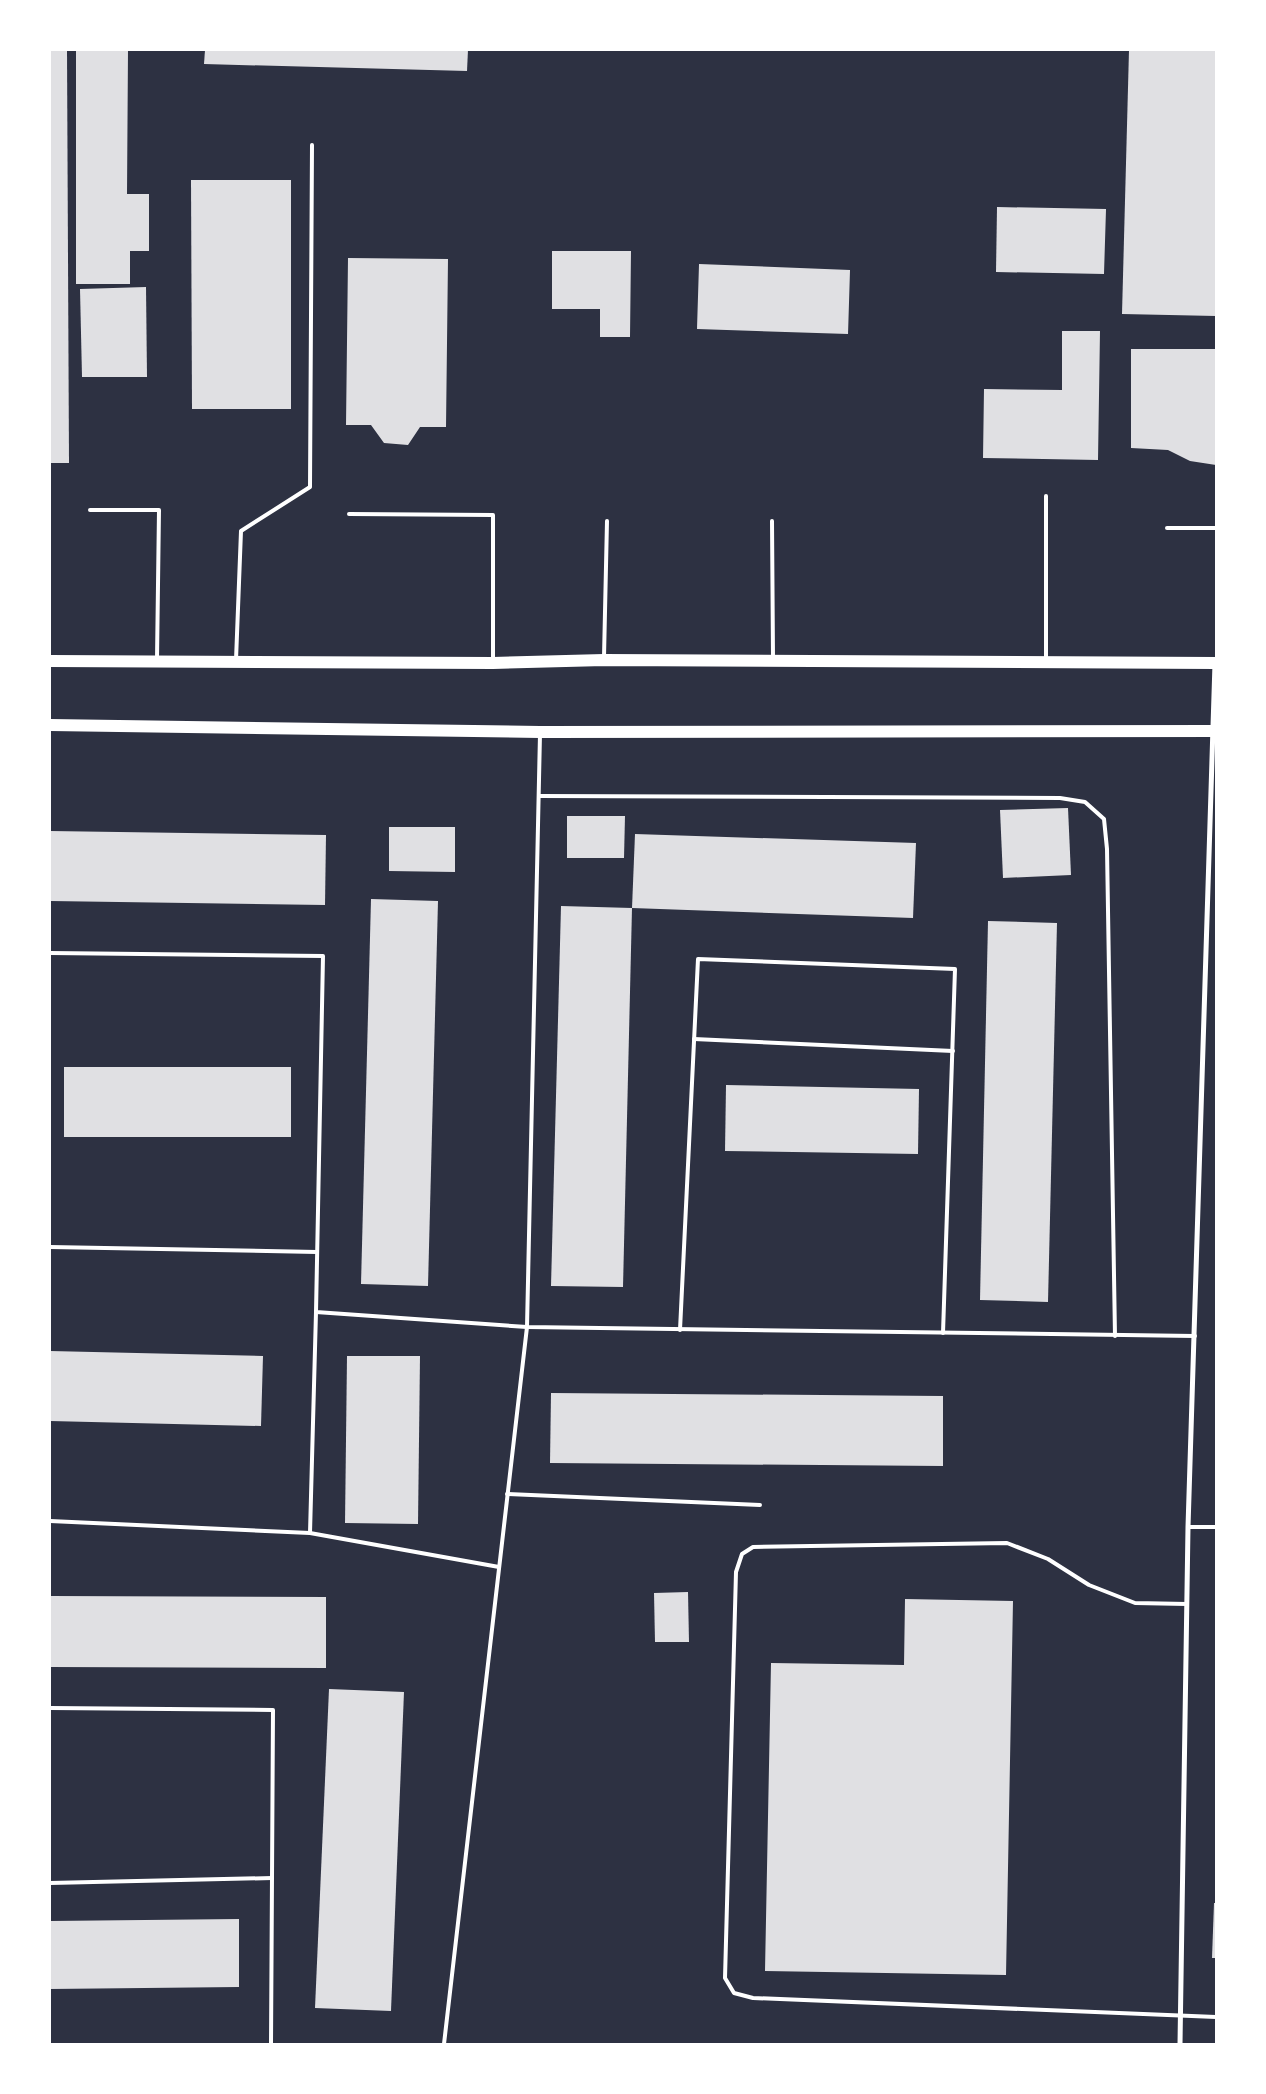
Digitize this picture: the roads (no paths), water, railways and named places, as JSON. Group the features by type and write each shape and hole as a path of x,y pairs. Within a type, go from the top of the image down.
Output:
{"main road":[{"path":"50,661 156,663 493,663 604,660 773,660 1215,663"},
{"path":"50,725 540,732 1145,733 1214,731"}],"street":[{"path":"1180,2044 1188,1526 1215,663"}],"lane":[{"path":"236,662 241,531 310,487 312,145"},
{"path":"1046,496 1046,662"},
{"path":"90,510 159,510 156,663"},
{"path":"349,514 493,515 493,663"},
{"path":"772,521 773,660"},
{"path":"604,660 607,522"},
{"path":"1167,528 1216,528"},
{"path":"444,2044 527,1327 540,732"},
{"path":"539,796 1060,798 1085,802 1104,819 1107,859 1115,1336"},
{"path":"50,953 324,956 310,1533"},
{"path":"680,1330 698,959 956,968 943,1333"},
{"path":"694,1039 953,1051"},
{"path":"50,1247 317,1252"},
{"path":"316,1312 527,1327 1195,1336"},
{"path":"507,1494 760,1505"},
{"path":"50,1521 310,1533 499,1567"},
{"path":"1188,1526 1216,1527"},
{"path":"1187,1604 1135,1603 1090,1585 1048,1559 1007,1543 753,1547 742,1554 736,1572 725,1978 734,1994 753,1998 1216,2017"},
{"path":"50,1708 273,1710 271,2044"},
{"path":"50,1883 272,1878"}]}
